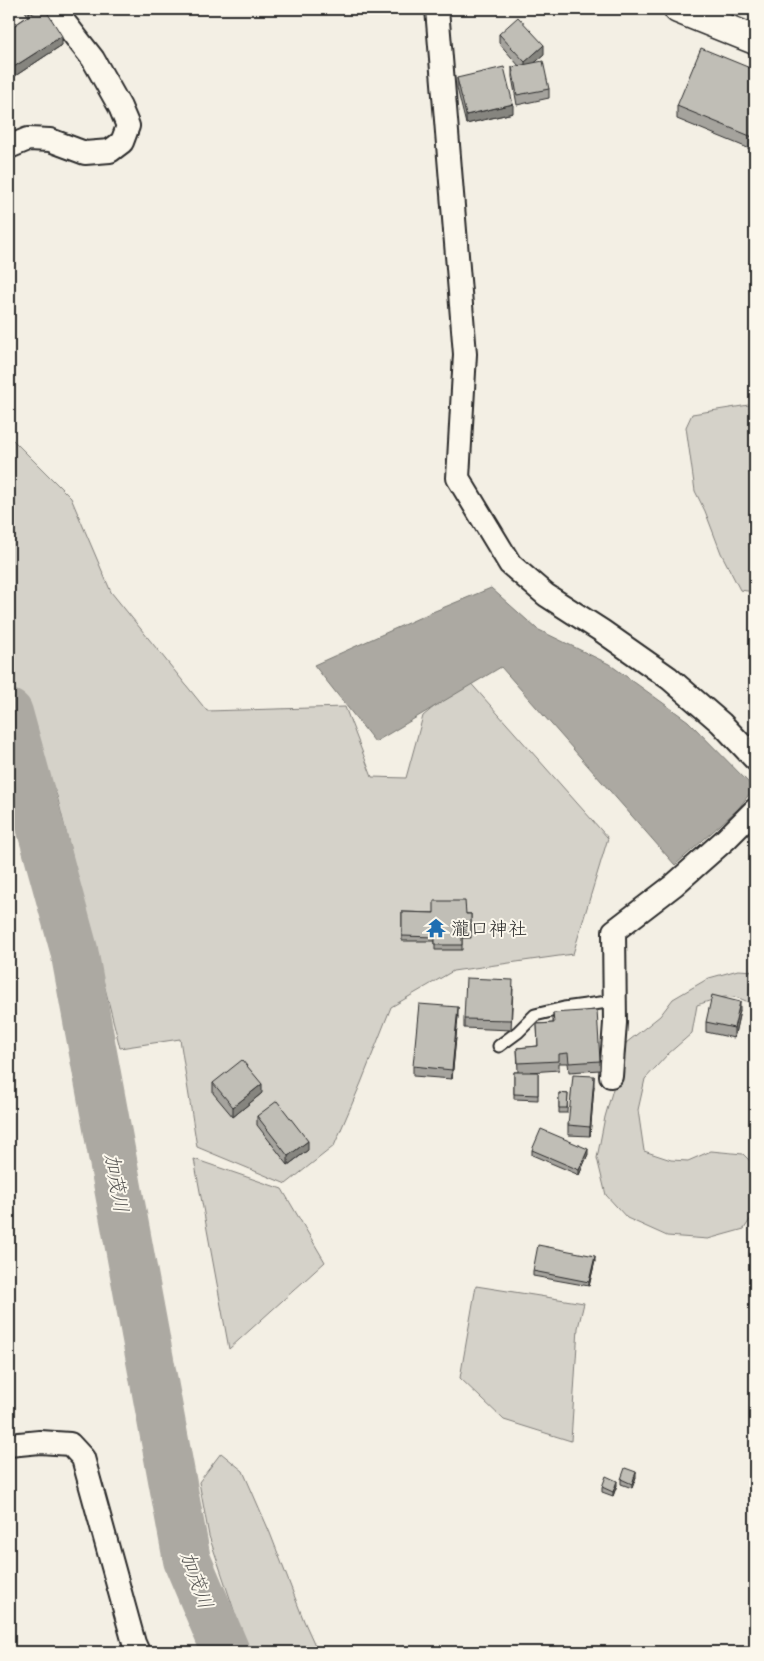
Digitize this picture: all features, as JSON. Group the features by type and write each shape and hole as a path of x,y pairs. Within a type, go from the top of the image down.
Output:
{"main road":[{"path":"678,9 755,40"}],"street":[{"path":"9,147 28,139 35,139 50,140 85,152 110,151 122,142 128,126 120,107 93,59 54,9"},
{"path":"437,9 464,354 458,478 510,564 546,595 669,678 721,723 755,760"},
{"path":"611,1076 615,1001 614,931 674,885 726,839 755,810"},
{"path":"9,1445 40,1442 70,1444 83,1458 138,1652"}],"lane":[{"path":"500,1046 535,1015 564,1008 615,1001"}],"shaded area":[{"path":"755,404 755,592 740,590 721,553 695,491 686,427 692,414"},
{"path":"9,436 71,498 111,592 207,711 345,707 372,777 406,778 423,716 467,679 608,838 573,954 453,971 391,1007 334,1146 286,1184 197,1147 180,1039 120,1048 57,796 9,676"},
{"path":"491,588 537,629 609,664 688,721 754,788 738,809 675,865 501,667 375,742 314,665"},
{"path":"738,970 755,971 755,1006 747,1001 733,997 720,998 697,1005 692,1033 668,1054 645,1079 638,1110 644,1151 671,1160 688,1161 711,1151 743,1154 755,1166 755,1212 744,1229 708,1239 667,1236 627,1218 606,1195 597,1158 605,1117 626,1043 660,1016 673,999 709,978"},
{"path":"194,1159 282,1189 325,1262 229,1349"},
{"path":"476,1286 584,1303 578,1328 571,1441 504,1420 460,1378"},
{"path":"221,1453 243,1471 318,1652 248,1652 209,1536 199,1482"}],"building":[{"path":"39,9 45,9 62,36 9,70 9,29"},
{"path":"518,17 544,45 525,62 499,34"},
{"path":"701,48 755,70 755,138 677,106"},
{"path":"543,61 549,89 517,95 512,67"},
{"path":"504,67 513,104 466,115 457,78"},
{"name":"瀧口神社","path":"434,901 465,901 466,914 471,914 471,933 462,933 462,945 435,945 435,937 402,936 402,912 434,913"},
{"path":"466,978 513,980 511,1020 464,1019"},
{"path":"712,995 740,1002 734,1028 706,1022"},
{"path":"419,1004 458,1007 452,1070 413,1066"},
{"path":"597,1010 600,1061 569,1063 568,1053 559,1054 559,1061 518,1063 517,1048 538,1046 537,1024 554,1023 553,1013"},
{"path":"242,1060 262,1084 233,1107 213,1083"},
{"path":"514,1072 538,1072 538,1095 514,1094"},
{"path":"573,1075 594,1076 590,1127 568,1125"},
{"path":"559,1093 568,1094 567,1108 559,1108"},
{"path":"277,1101 308,1141 288,1156 257,1116"},
{"path":"541,1129 588,1149 579,1170 532,1150"},
{"path":"538,1245 595,1256 589,1282 533,1271"},
{"path":"625,1468 636,1472 632,1484 621,1479"},
{"path":"606,1476 617,1481 613,1492 602,1487"}],"waterway":[{"name":"加茂川","path":"9,713 74,950 187,1560 226,1652"}],"place":[{"name":"瀧口神社","path":"436,928"}]}
